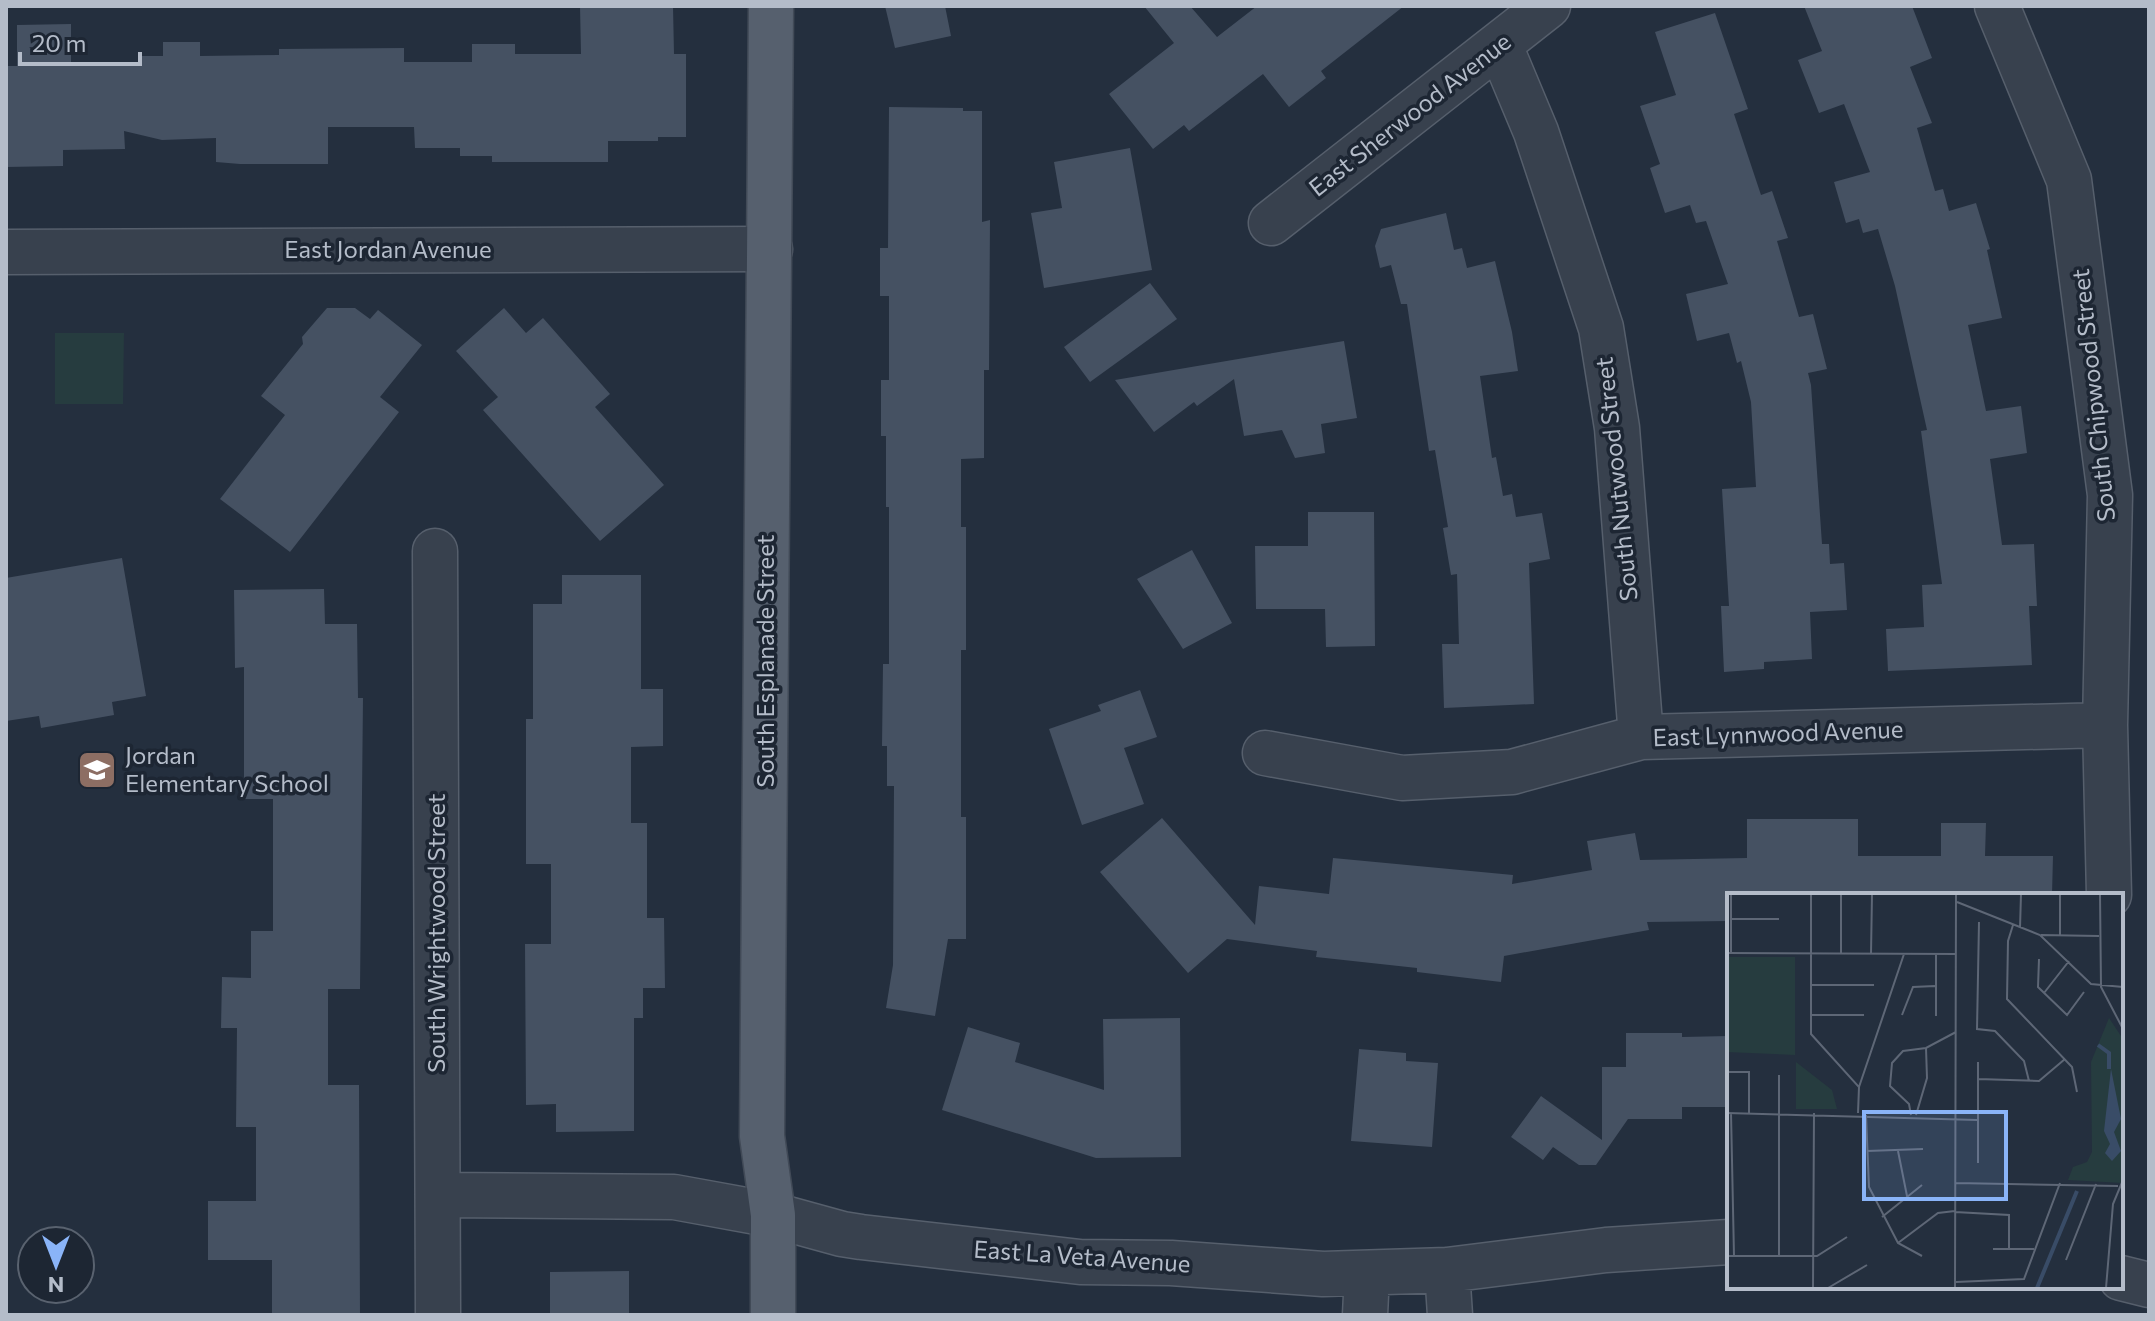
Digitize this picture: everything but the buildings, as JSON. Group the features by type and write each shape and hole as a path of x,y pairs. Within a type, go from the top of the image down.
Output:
{"main road":[{"name":"South Esplanade Street","path":"771,6 762,1136 773,1215 773,1315"}],"street":[{"name":"East Sherwood Avenue","path":"1271,223 1548,6"},
{"name":"South Chipwood Street","path":"1997,6 2069,180 2110,495 2105,725 2109,893"},
{"name":"South Nutwood Street","path":"1500,46 1536,132 1601,328 1617,428 1641,737"},
{"name":"East Jordan Avenue","path":"6,252 770,249"},
{"name":"South Wrightwood Street","path":"435,551 438,1315"},
{"name":"East Lynnwood Avenue","path":"1265,753 1402,778 1512,772 1641,737 2105,725"},
{"name":"East La Veta Avenue","path":"439,1195 674,1197 773,1215 842,1234 1080,1262 1171,1263 1323,1274 1366,1294 1447,1270 1606,1250 1727,1242"},
{"path":"1447,1270 1450,1315"},
{"path":"2123,1278 2149,1285"}],"green space":[{"path":"55,333 124,333 123,404 55,404"}],"place":[{"name":"Jordan Elementary School","path":"97,770"}]}
